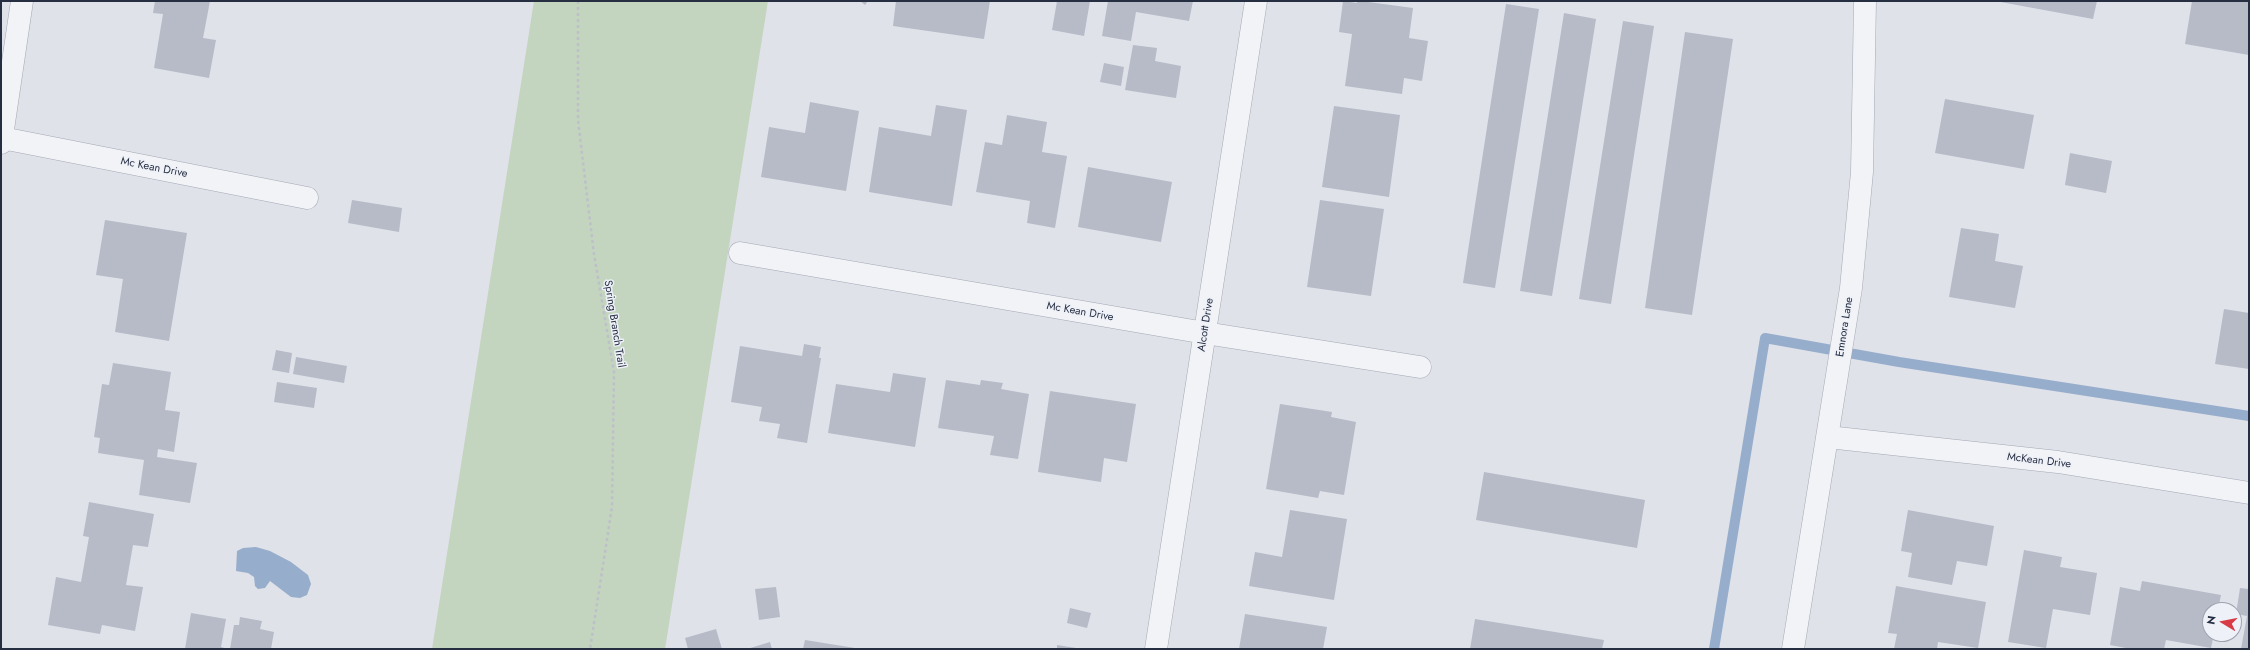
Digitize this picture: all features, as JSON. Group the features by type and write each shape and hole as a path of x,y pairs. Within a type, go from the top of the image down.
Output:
{"street":[{"path":"1,140 22,1"},
{"name":"Alcott Drive","path":"1156,649 1256,1"},
{"name":"Emnora Lane","path":"1792,649 1828,437 1851,288 1862,172 1865,1"},
{"name":"Mc Kean Drive","path":"1,140 307,198"},
{"name":"Mc Kean Drive","path":"740,253 1205,333 1420,367"},
{"name":"McKean Drive","path":"1828,437 2058,462 2249,493"}],"path":[{"name":"Spring Branch Trail","path":"578,1 578,120 594,254 614,372 612,507 590,649"}],"green space":[{"path":"534,1 768,1 665,649 432,649"}],"water":[{"path":"256,547 270,551 291,562 308,575 311,584 307,595 300,598 291,597 270,581 265,588 258,589 255,586 254,577 248,573 236,571 237,551 243,548"}],"building":[{"path":"155,1 210,1 203,38 216,40 209,78 154,68 163,14 153,13"},
{"path":"860,1 868,1 865,5"},
{"path":"896,1 990,1 984,39 893,26"},
{"path":"1057,1 1090,1 1084,36 1052,30"},
{"path":"1108,1 1193,1 1189,21 1136,12 1131,41 1102,36"},
{"path":"1343,1 1357,3 1357,1 1361,1 1413,8 1409,38 1428,41 1422,81 1404,78 1402,94 1345,86 1352,34 1339,32"},
{"path":"1995,1 2097,1 2093,19"},
{"path":"2192,1 2249,1 2249,55 2185,44"},
{"path":"1506,4 1539,9 1495,288 1463,283"},
{"path":"1564,13 1596,19 1552,296 1520,291"},
{"path":"1623,21 1654,26 1611,304 1579,299"},
{"path":"1685,32 1733,39 1692,315 1645,308"},
{"path":"1133,45 1157,48 1155,61 1181,66 1176,98 1125,90"},
{"path":"1104,63 1124,67 1121,86 1100,82"},
{"path":"1945,99 2034,115 2024,169 1935,153"},
{"path":"810,102 859,111 846,191 761,177 769,127 805,133"},
{"path":"936,105 967,110 952,206 869,192 879,127 931,136"},
{"path":"1334,106 1400,115 1389,197 1322,187"},
{"path":"1007,115 1047,122 1042,152 1067,156 1055,228 1027,223 1030,201 976,192 985,142 1002,145"},
{"path":"2070,153 2112,161 2106,193 2065,185"},
{"path":"1088,167 1172,182 1161,242 1078,227"},
{"path":"352,200 402,208 399,232 348,223"},
{"path":"1320,200 1384,209 1371,296 1307,287"},
{"path":"105,220 187,233 169,341 115,332 123,279 96,275"},
{"path":"1961,228 1999,234 1995,261 2023,266 2015,308 1949,297"},
{"path":"2224,309 2249,313 2249,369 2215,364"},
{"path":"804,344 821,347 819,358 821,358 807,443 777,438 780,424 759,421 762,407 731,402 740,346 802,356"},
{"path":"276,350 292,353 289,373 272,370"},
{"path":"296,357 347,366 344,383 293,374"},
{"path":"113,363 171,372 165,410 180,412 174,452 158,449 157,457 197,463 190,503 139,495 144,460 98,453 100,438 94,437 102,384 109,385"},
{"path":"893,373 926,378 915,447 828,433 836,384 890,392"},
{"path":"946,380 980,385 981,380 1003,383 1001,389 1029,394 1018,459 990,455 994,436 938,428"},
{"path":"277,382 317,388 314,408 274,402"},
{"path":"1050,391 1136,404 1127,462 1104,458 1101,482 1038,472"},
{"path":"1280,404 1332,412 1331,417 1356,422 1344,495 1320,491 1318,498 1266,489"},
{"path":"1484,472 1645,500 1637,548 1476,520"},
{"path":"89,502 154,514 148,547 133,545 126,585 143,587 135,631 102,625 100,634 48,625 56,577 81,582 89,537 83,536"},
{"path":"1290,510 1347,519 1334,600 1249,586 1255,552 1282,557"},
{"path":"1908,510 1994,526 1987,566 1957,561 1952,585 1908,577 1912,553 1901,551"},
{"path":"2024,550 2062,557 2060,567 2097,573 2090,615 2053,609 2046,648 2008,642"},
{"path":"2142,581 2221,595 2220,602 2202,602 2202,642 2212,642 2211,648 2166,640 2164,649 2131,649 2110,645 2120,587 2140,591"},
{"path":"1896,586 1986,602 1978,648 1938,642 1937,649 1894,649 1897,634 1888,633"},
{"path":"776,587 780,617 759,620 755,589"},
{"path":"2240,588 2249,589 2249,649 2241,649 2247,616 2242,615 2242,602 2238,602"},
{"path":"1070,608 1091,613 1087,628 1067,623"},
{"path":"191,613 226,619 221,647 228,649 185,649"},
{"path":"1245,614 1327,627 1323,649 1239,649"},
{"path":"240,617 262,621 260,629 274,632 271,649 230,649 234,625 239,625"},
{"path":"1475,619 1604,640 1602,649 1470,649"},
{"path":"716,629 722,649 688,649 685,638"},
{"path":"805,640 855,648 855,649 803,649"},
{"path":"770,642 772,649 747,649"},
{"path":"1057,645 1076,648 1076,649 1057,649"}],"waterway":[{"path":"1714,649 1765,338 1899,362 2249,416"}]}
